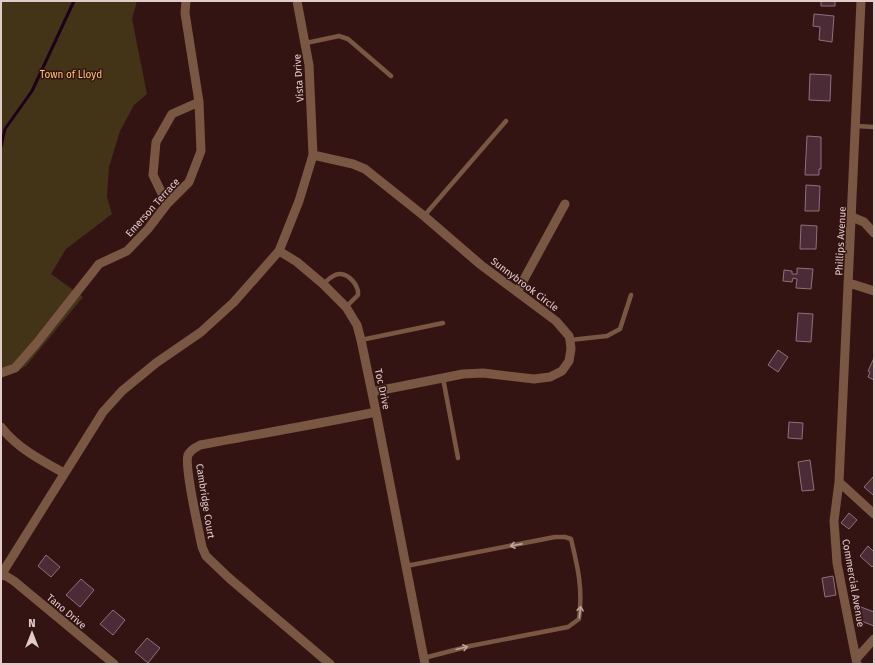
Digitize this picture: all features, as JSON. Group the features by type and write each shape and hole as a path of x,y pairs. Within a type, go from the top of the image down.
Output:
{"street":[{"name":"Emerson Terrace","path":"1,373 15,368 36,344 99,264 127,251 148,229 167,204 189,182 201,152 199,102 185,13 186,1"},
{"name":"Vista Drive","path":"297,1 309,65 313,155"},
{"name":"Phillips Avenue","path":"839,482 861,1"},
{"path":"167,204 153,175 156,142 172,114 199,102"},
{"path":"3,575 64,473 103,412 122,392 156,363 201,332 234,302 279,251 299,201 313,155"},
{"name":"Sunnybrook Circle","path":"313,155 353,164 365,169 424,216 481,265 556,321 569,336 570,340"},
{"path":"517,292 565,204"},
{"path":"852,217 864,222 874,233"},
{"name":"Toc Drive","path":"279,251 297,262 323,284 346,307 357,325 372,392 425,661"},
{"path":"849,283 874,291"},
{"path":"372,392 463,374 483,373 534,379 550,377 562,372 569,361 571,348 570,340"},
{"name":"Cambridge Court","path":"330,664 228,578 206,556 202,547 188,470 188,456 192,449 200,445 376,412"},
{"path":"1,427 16,442 37,457 64,473"},
{"path":"839,482 874,514"},
{"name":"Commercial Avenue","path":"839,482 834,521 837,563 857,662"},
{"name":"Tano Drive","path":"3,575 14,581 114,664"},
{"path":"857,662 874,640"}],"lane":[{"path":"306,43 339,36 348,39 391,76"},
{"path":"424,216 506,121"},
{"path":"856,126 874,127"},
{"path":"323,284 334,275 339,274 348,276 355,284 358,295 346,307"},
{"path":"570,340 607,336 620,329 631,295"},
{"path":"361,340 443,323"},
{"path":"443,378 458,458"},
{"path":"406,566 555,537 565,537 571,539 580,580 582,603 579,619 568,627 470,646 425,661"}],"green space":[{"name":"Town of Lloyd","path":"1,1 137,1 132,19 147,94 134,105 120,131 109,167 107,197 112,214 66,249 51,274 83,297 26,366 15,372 1,376"}],"building":[{"path":"821,1 835,1 835,6 821,6"},
{"path":"814,14 834,16 832,42 819,40 820,27 813,26"},
{"path":"810,74 831,75 830,101 809,100"},
{"path":"807,136 821,137 821,169 819,169 819,175 805,175"},
{"path":"806,185 820,186 819,211 805,211"},
{"path":"801,225 817,226 816,249 800,249"},
{"path":"797,268 813,269 811,289 796,288 797,279 793,278 792,282 783,281 784,270 792,271 792,274 797,274"},
{"path":"798,313 813,314 811,342 796,341"},
{"path":"778,350 788,357 778,372 768,365"},
{"path":"874,358 874,380 868,377 870,372 868,371"},
{"path":"789,422 803,423 802,439 788,438"},
{"path":"810,460 814,490 802,491 798,462"},
{"path":"874,476 874,494 873,495 864,487"},
{"path":"849,513 857,520 849,529 841,523"},
{"path":"868,546 874,552 874,565 872,567 860,556"},
{"path":"46,555 60,567 51,577 38,566"},
{"path":"833,576 836,595 825,597 822,578"},
{"path":"81,579 94,590 80,607 66,595"},
{"path":"861,607 874,612 874,626 856,619"},
{"path":"113,610 125,620 113,635 100,624"},
{"path":"147,638 160,648 148,663 135,652"}],"waterway":[{"path":"1,147 5,129 32,91 74,1"}]}
